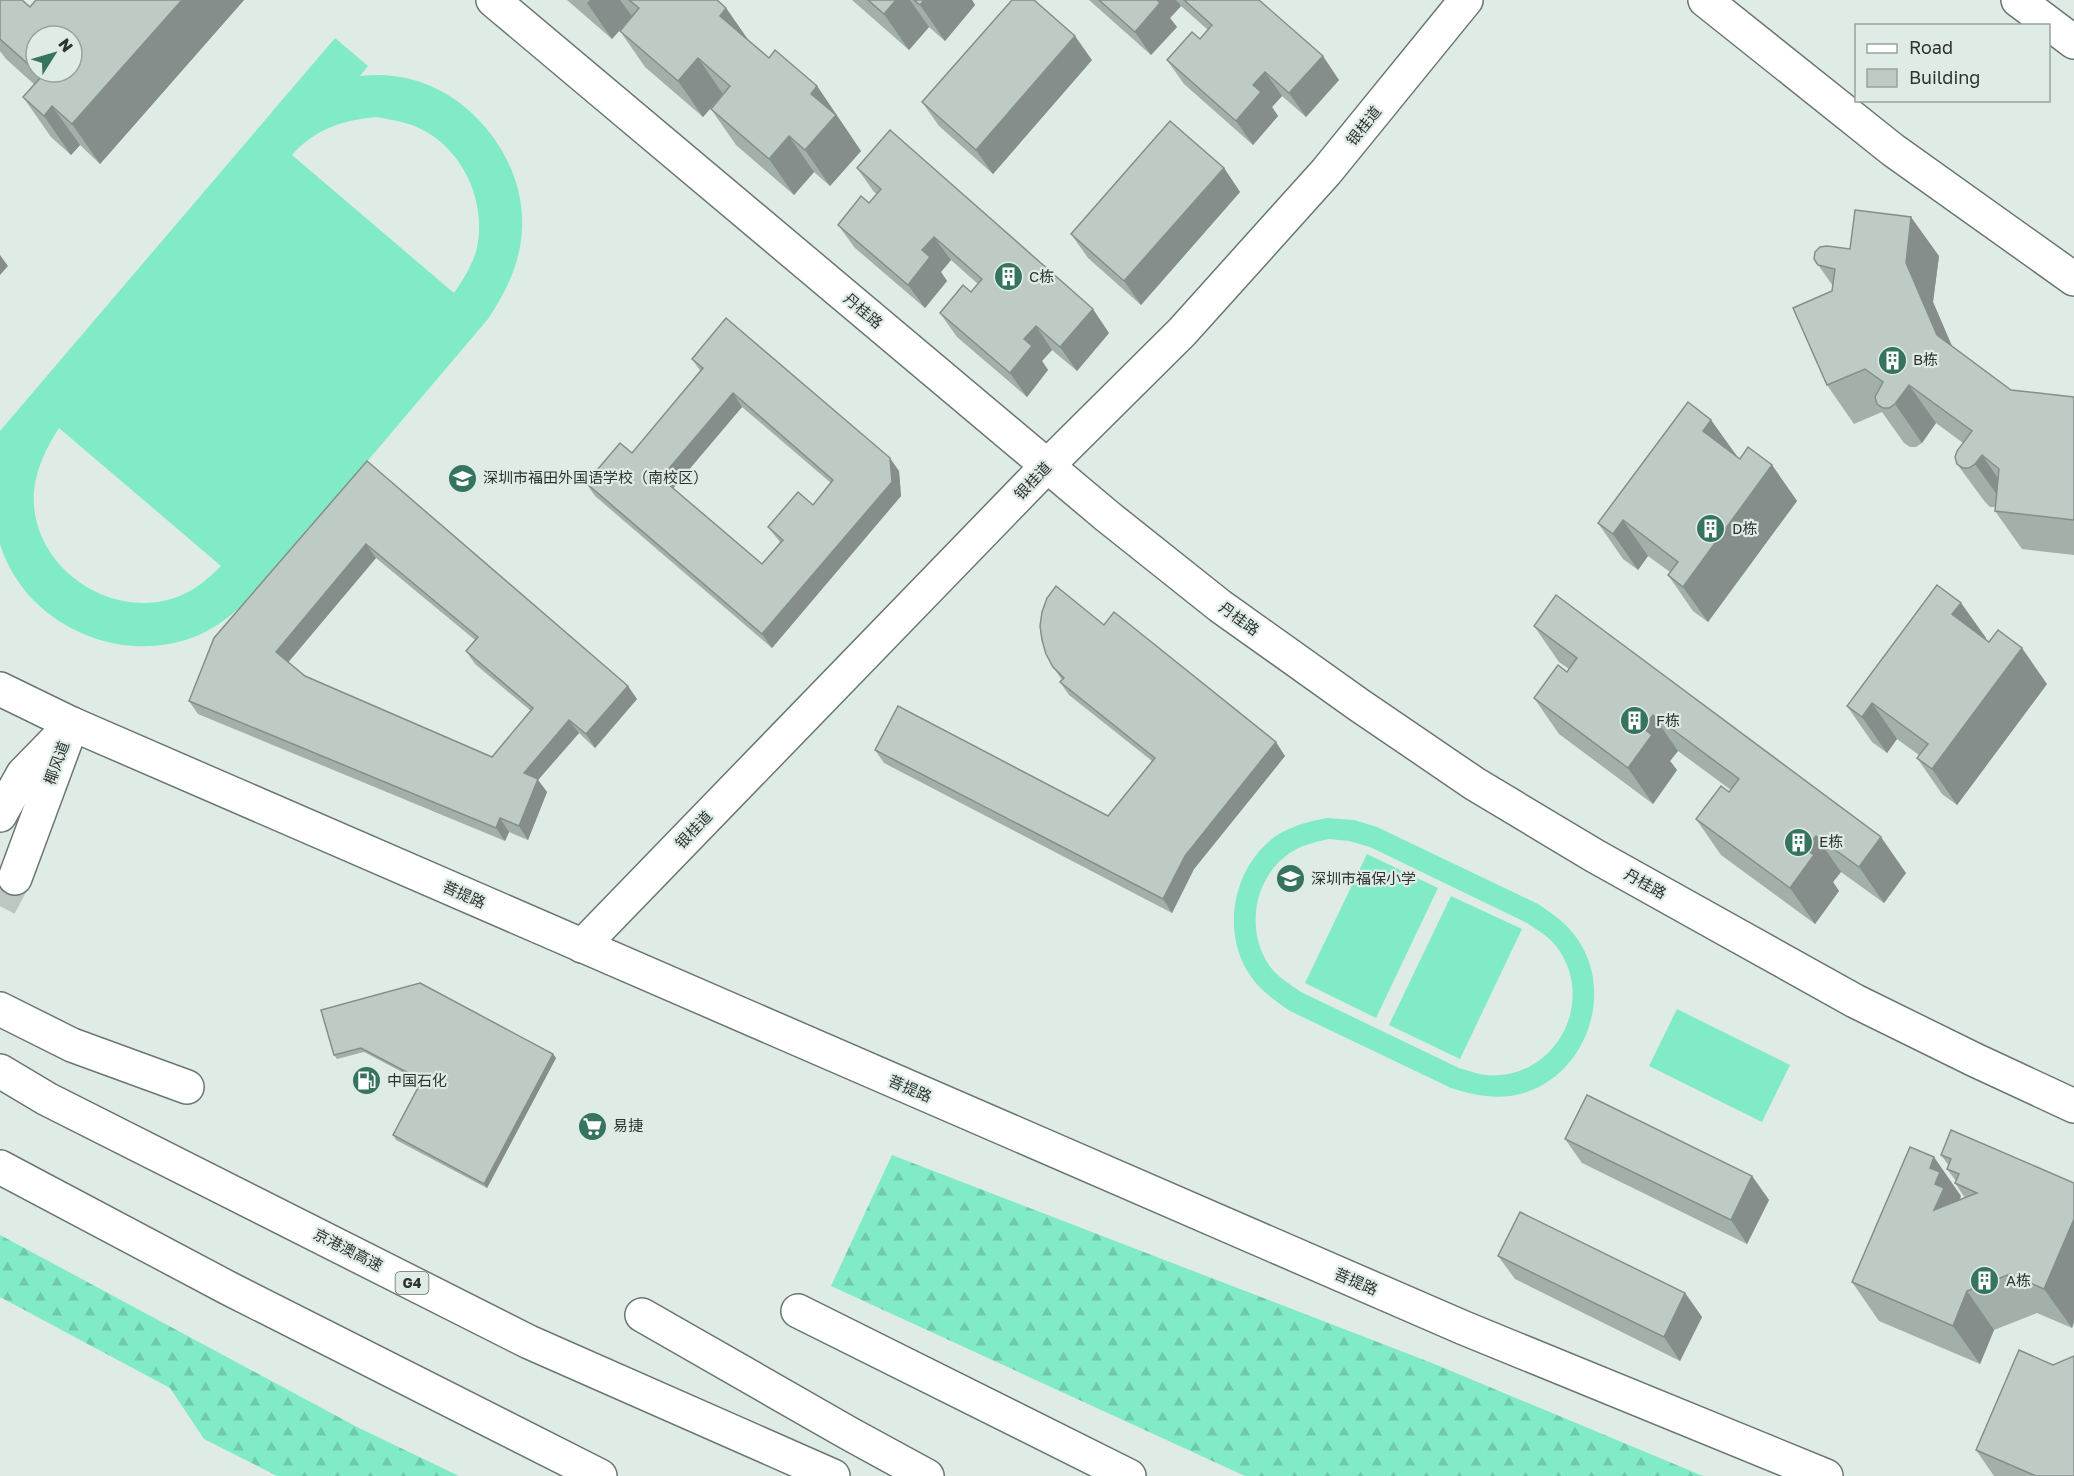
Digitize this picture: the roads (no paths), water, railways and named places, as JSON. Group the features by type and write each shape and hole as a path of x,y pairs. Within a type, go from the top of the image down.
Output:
{"main road":[{"name":"丹桂路","path":"494,0 1047,466 1220,606 1359,705 1475,784 1595,856 1856,1001 2074,1106"},
{"name":"银桂道","path":"582,946 1047,466 1182,332 1326,172 1466,0"},
{"path":"1705,0 1893,150 2074,279"},
{"path":"2018,0 2074,42"},
{"name":"菩提路","path":"0,689 72,724 1464,1328 1826,1476"},
{"name":"椰风道","path":"0,815 23,774 72,724"},
{"name":"椰风道","path":"15,878 72,724"},
{"path":"0,1009 72,1045 187,1087"},
{"name":"京港澳高速","path":"0,1071 46,1099 529,1342 833,1476"},
{"path":"0,1167 228,1288 600,1476"},
{"path":"798,1311 1129,1476"},
{"path":"642,1315 927,1476"}],"tunnel":[{"path":"0,906 15,878"}],"place":[{"name":"C栋","path":"1008,277"},
{"name":"B栋","path":"1892,360"},
{"name":"深圳市福田外国语学校（南校区）","path":"462,478"},
{"name":"D栋","path":"1711,529"},
{"name":"F栋","path":"1635,721"},
{"name":"E栋","path":"1798,842"},
{"name":"深圳市福保小学","path":"1290,879"},
{"name":"中国石化","path":"366,1081"},
{"name":"易捷","path":"592,1126"},
{"name":"A栋","path":"1985,1281"}]}
